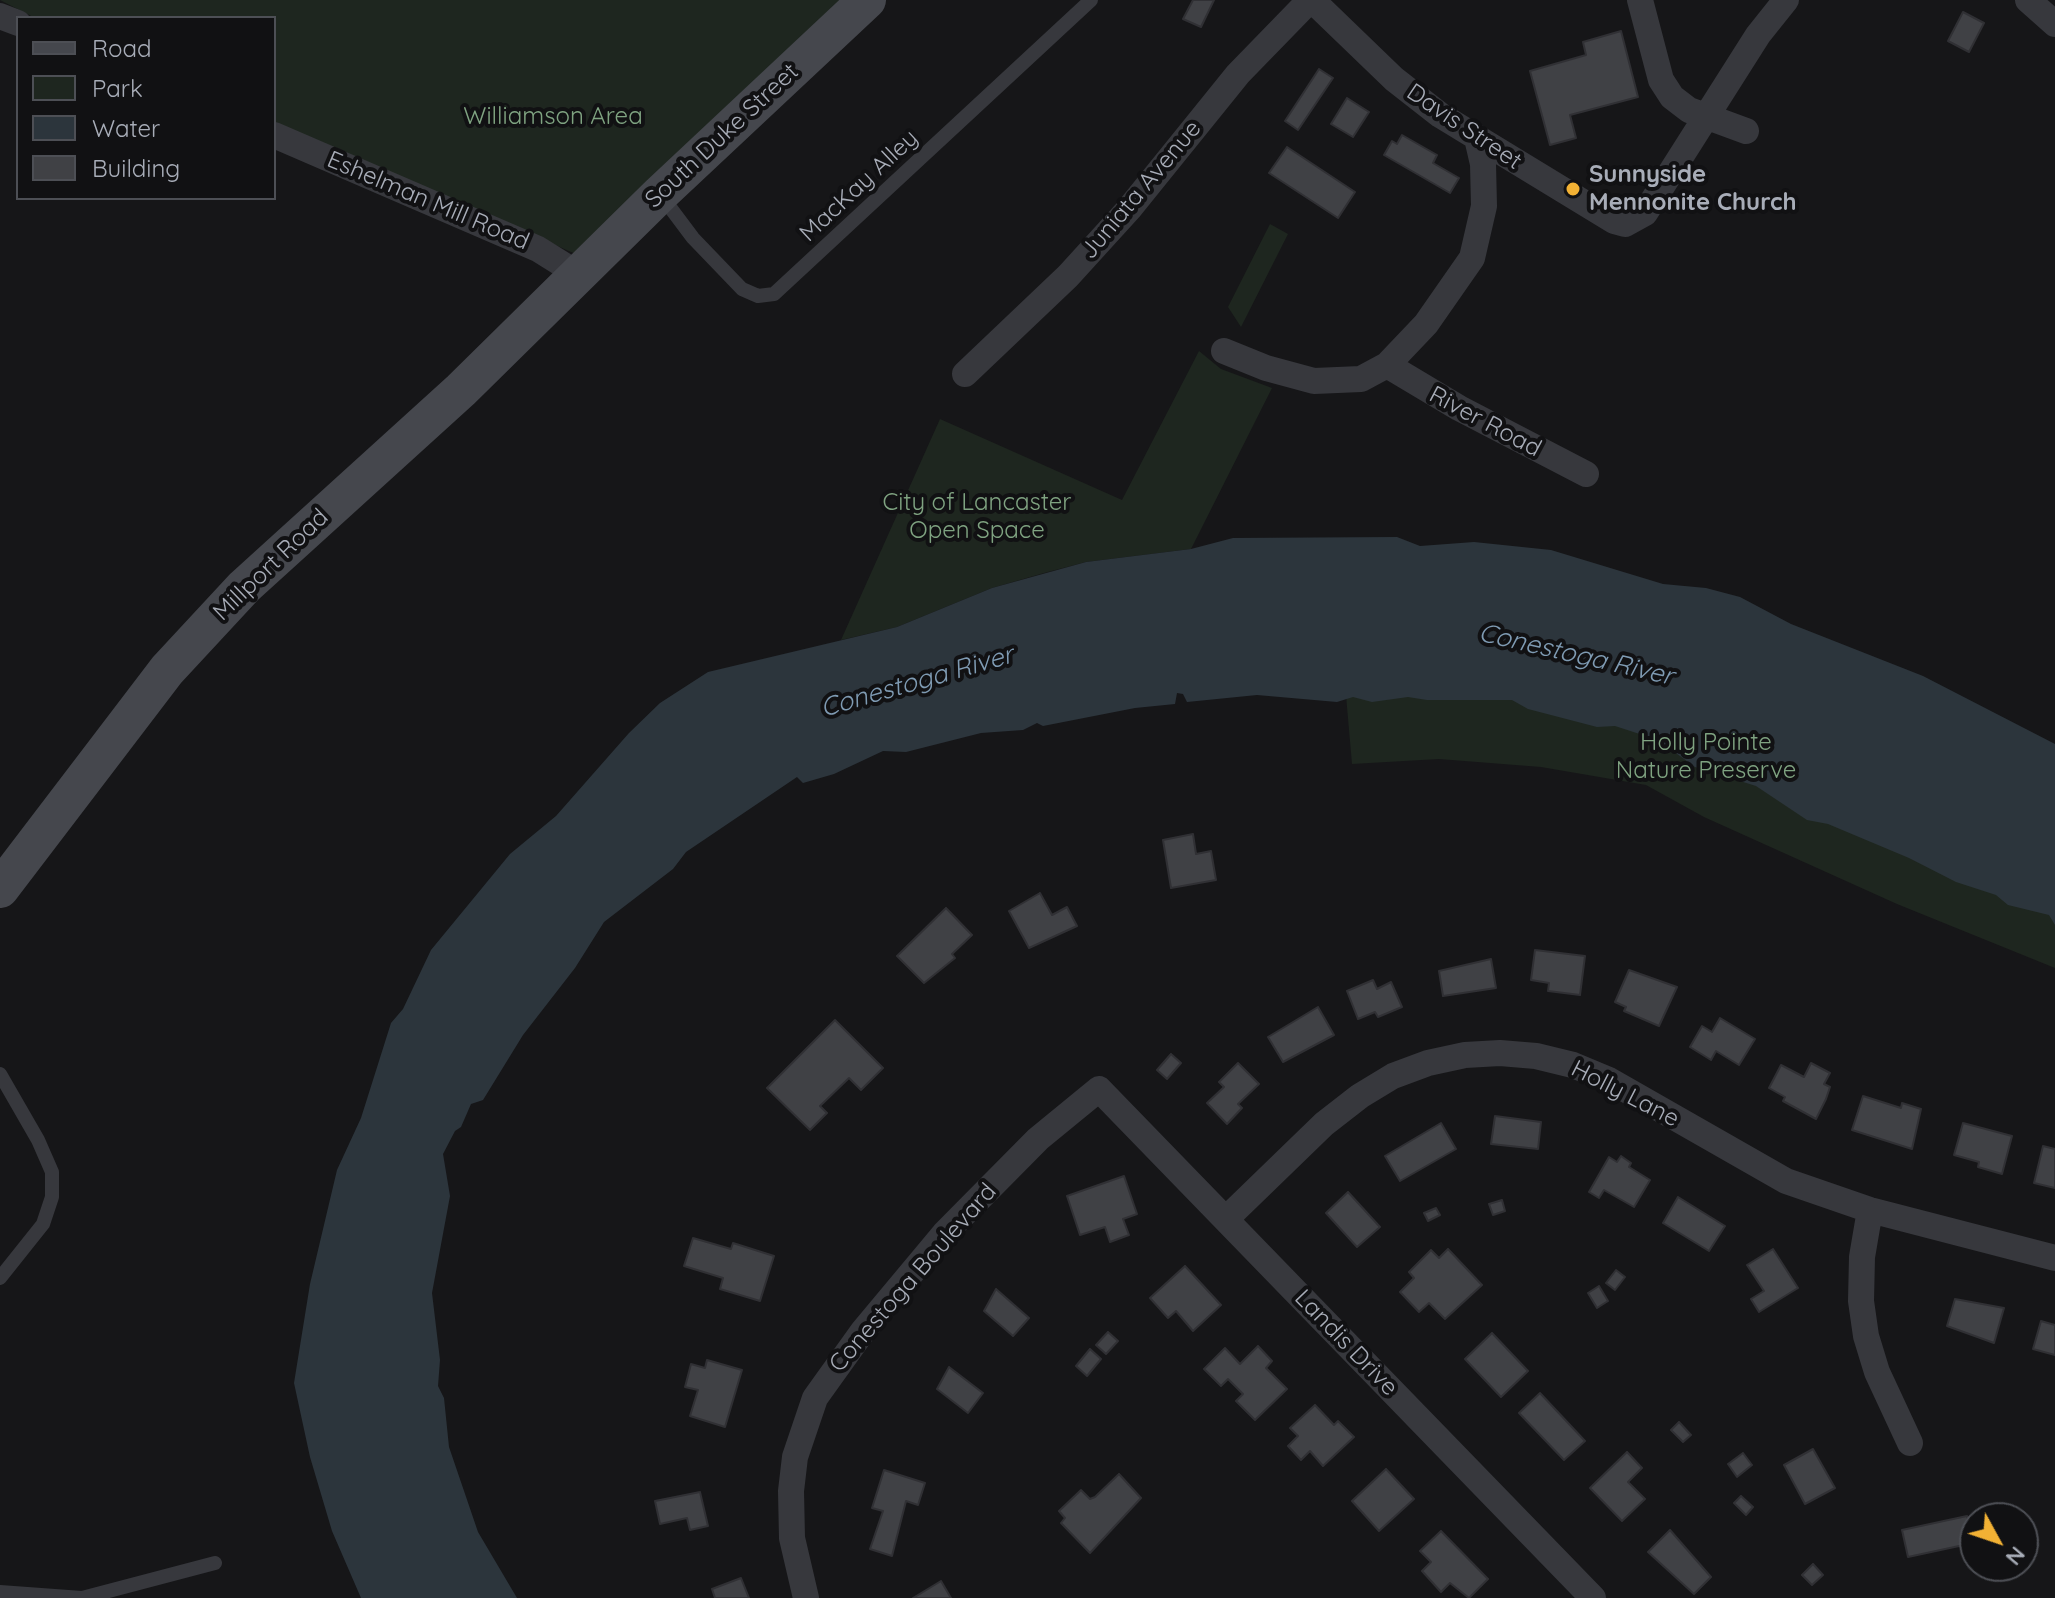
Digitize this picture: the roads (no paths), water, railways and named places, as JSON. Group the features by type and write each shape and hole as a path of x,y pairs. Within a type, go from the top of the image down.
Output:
{"main road":[{"name":"South Duke Street","path":"578,274 867,0"},
{"name":"Millport Road","path":"0,889 167,670 244,587 461,390 578,274"}],"street":[{"name":"Davis Street","path":"1311,0 1394,79 1477,138 1614,221 1635,221 1645,213 1707,114"},
{"name":"Juniata Avenue","path":"965,374 1068,276 1129,209 1238,74 1311,0"},
{"path":"1640,0 1661,80 1672,97 1689,110 1707,114 1746,131"},
{"path":"1707,114 1758,35 1786,0"},
{"path":"2028,0 2055,24"},
{"name":"Eshelman Mill Road","path":"276,136 538,249 578,274"},
{"path":"1224,351 1266,368 1314,381 1361,379 1387,365 1426,324 1472,258 1484,206 1483,164 1477,138"},
{"name":"River Road","path":"1387,365 1459,408 1586,474"},
{"name":"Holly Lane","path":"1226,1219 1324,1124 1360,1096 1393,1076 1428,1063 1465,1055 1500,1053 1536,1056 1585,1070 1786,1181 1870,1210 2055,1258"},
{"name":"Landis Drive","path":"1099,1089 1593,1598"},
{"name":"Conestoga Boulevard","path":"806,1598 792,1538 791,1491 795,1457 815,1398 863,1331 944,1234 1038,1139 1099,1089"},
{"path":"1870,1210 1862,1272 1866,1336 1877,1372 1910,1443"}],"lane":[{"name":"MacKay Alley","path":"660,194 693,238 742,289 758,296 774,294 1091,0"},
{"path":"0,1074 38,1140 52,1172 52,1197 43,1224 0,1278"},
{"path":"0,1592 82,1598 215,1563"}],"water":[{"name":"Conestoga River","path":"1397,537 1420,546 1474,542 1551,550 1663,584 1706,588 1740,597 1791,624 1923,676 2055,744 2055,925 2049,915 2008,905 1996,895 1956,882 1909,858 1828,824 1807,820 1756,786 1695,767 1658,740 1615,726 1597,727 1528,709 1512,700 1427,700 1408,697 1372,702 1353,697 1337,702 1257,695 1187,702 1183,694 1177,693 1175,704 1135,708 1043,726 1037,723 1023,730 981,733 906,752 883,751 834,774 803,783 797,777 686,852 673,869 604,922 575,968 523,1035 483,1100 471,1104 461,1127 455,1131 443,1154 450,1196 432,1293 440,1360 438,1386 444,1398 449,1447 478,1532 517,1598 361,1598 332,1531 310,1457 294,1383 310,1284 337,1170 361,1118 391,1023 403,1009 431,950 510,854 556,816 629,733 660,703 708,672 897,627 992,588 1086,562 1191,549 1233,538"}],"place":[{"name":"Sunnyside Mennonite Church","path":"1573,189"}],"park label":[{"name":"Williamson Area","path":"553,117"},
{"name":"City of Lancaster Open Space","path":"977,517"},
{"name":"Holly Pointe Nature Preserve","path":"1706,757"}]}
